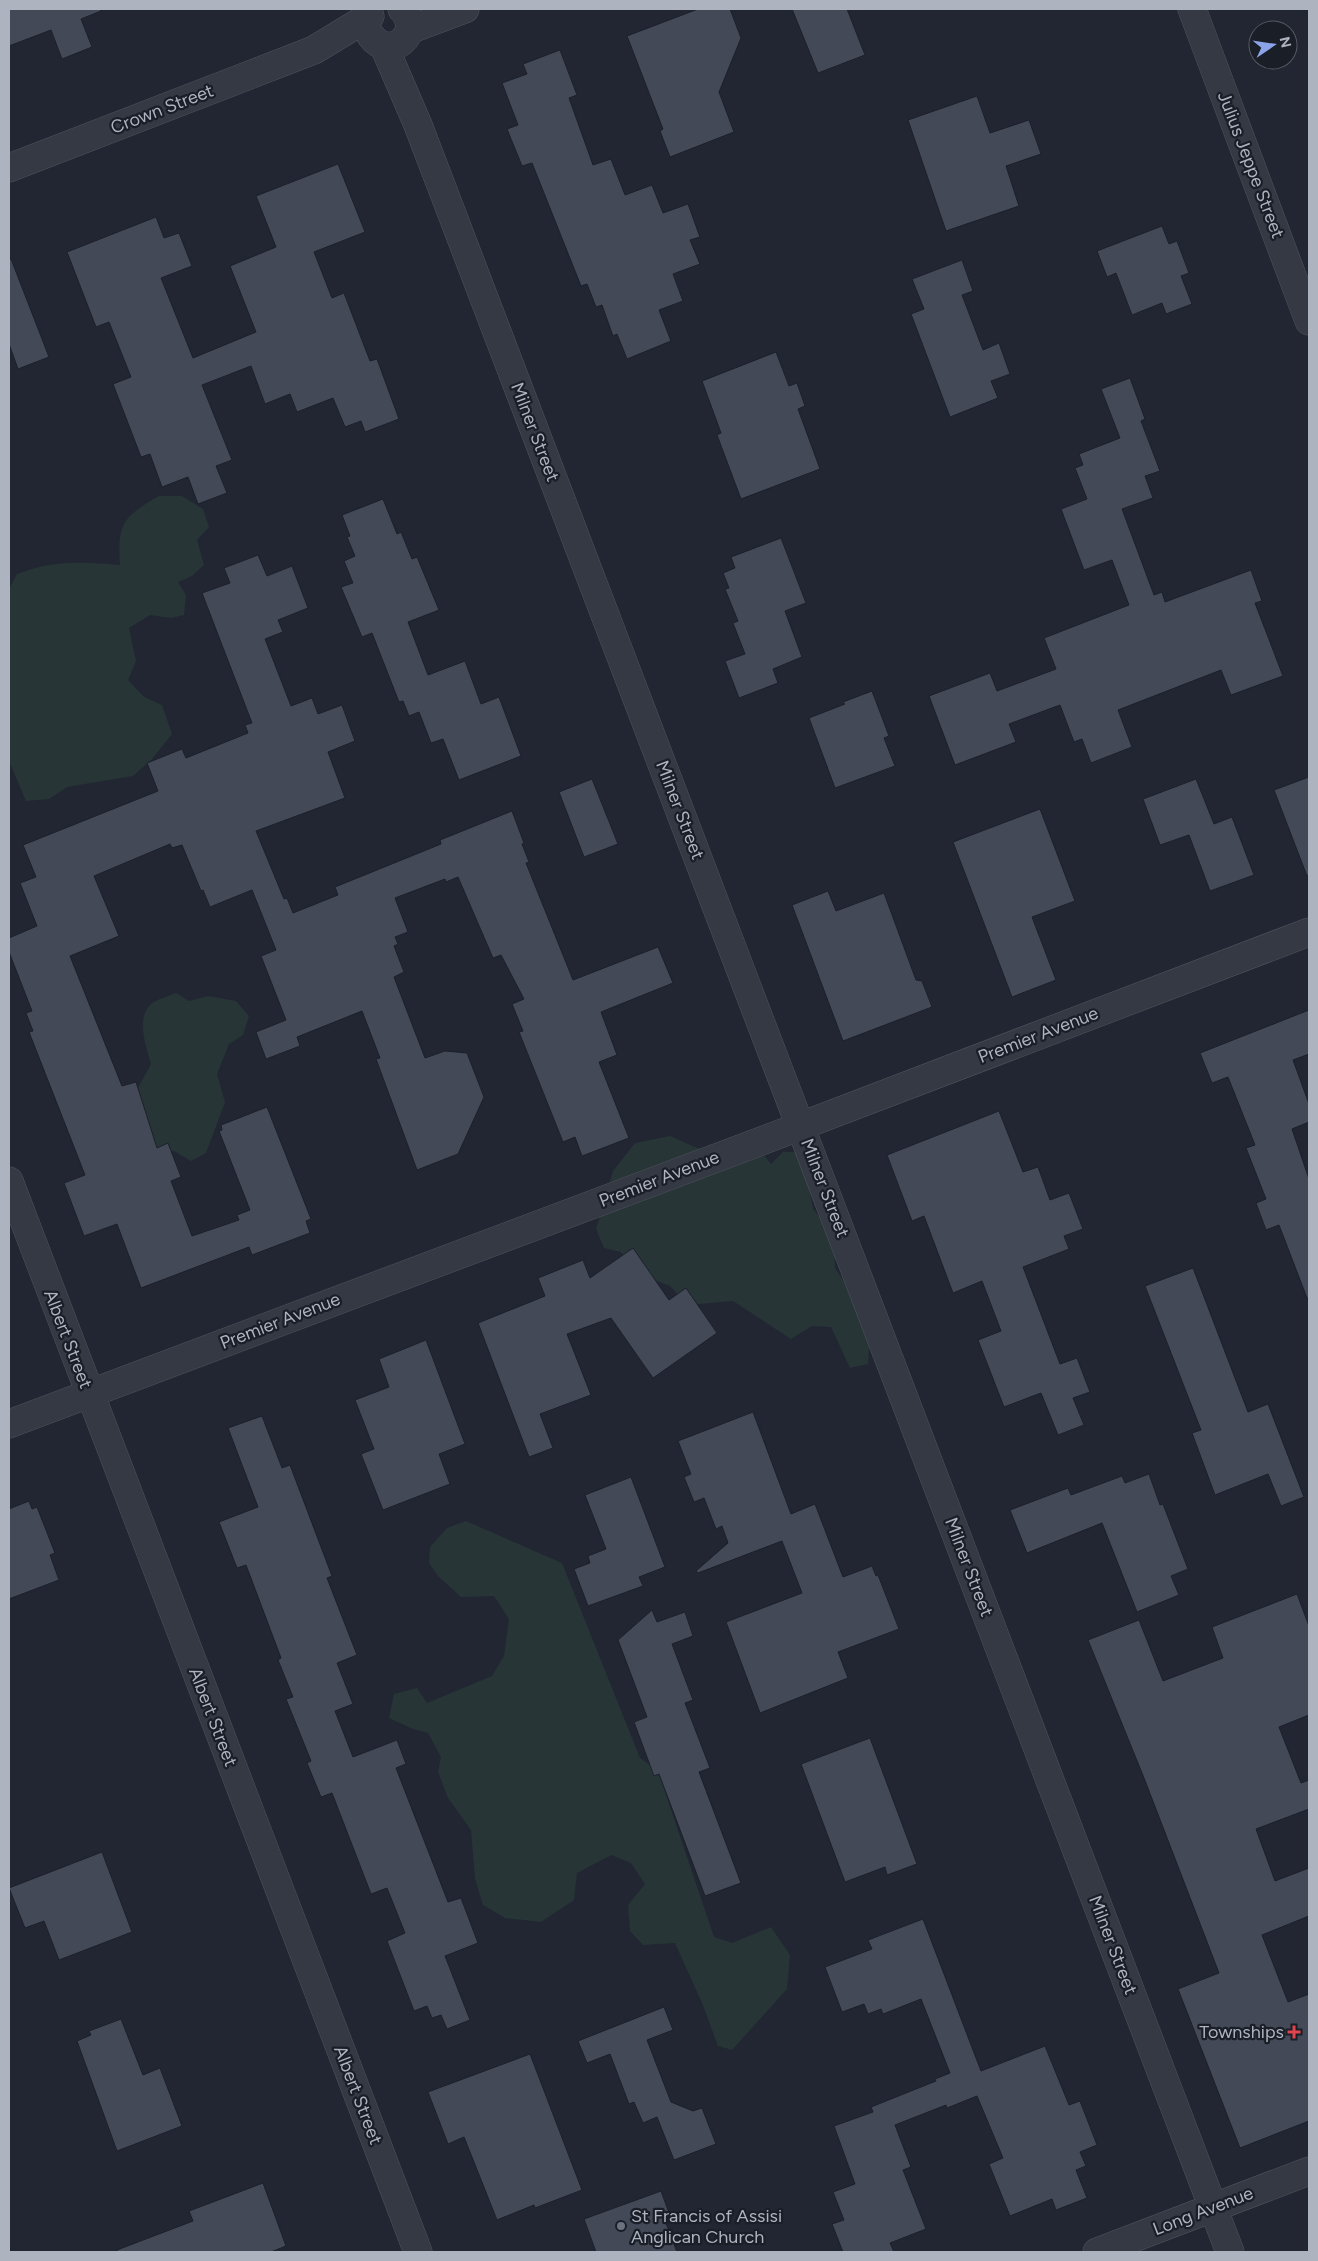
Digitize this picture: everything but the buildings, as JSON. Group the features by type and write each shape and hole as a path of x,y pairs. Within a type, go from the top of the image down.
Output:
{"street":[{"name":"Crown Street","path":"9,168 314,50 396,34 465,9"},
{"name":"Julius Jeppe Street","path":"1192,9 1309,321"},
{"name":"Crown Street","path":"314,50 372,11"},
{"name":"Milner Street","path":"372,11 368,30 372,38 396,34 418,125 1230,2252"},
{"name":"Premier Avenue","path":"9,1424 88,1392 801,1126 1309,932"},
{"name":"Albert Street","path":"9,1181 418,2252"},
{"name":"Long Avenue","path":"1097,2252 1309,2171"}],"shaded area":[{"path":"159,496 182,496 203,509 209,527 197,540 204,565 192,576 178,582 186,595 184,615 171,618 150,615 129,628 136,661 128,680 144,697 162,705 172,734 152,759 133,776 67,787 49,799 26,801 9,761 9,589 17,574 44,566 68,563 120,565 120,539 125,522 138,509"},
{"path":"176,993 189,1001 208,996 236,1001 249,1016 243,1035 229,1044 217,1074 225,1102 206,1153 191,1161 174,1151 137,1149 122,1118 151,1064 143,1031 144,1015 154,1002"},
{"path":"670,1136 727,1161 757,1147 771,1164 783,1152 795,1152 806,1168 813,1209 834,1235 835,1268 863,1309 870,1338 868,1364 850,1368 831,1327 812,1326 791,1339 733,1301 688,1305 670,1286 639,1274 621,1252 604,1248 596,1229 613,1171 635,1143"},
{"path":"466,1521 562,1563 640,1758 658,1771 714,1937 732,1943 771,1927 790,1955 787,1989 732,2050 718,2046 702,2003 675,1943 643,1945 630,1931 628,1905 645,1884 631,1863 611,1855 577,1873 574,1900 541,1922 505,1918 483,1905 475,1879 471,1830 448,1798 438,1772 441,1757 428,1733 413,1729 389,1718 394,1694 417,1688 427,1703 492,1676 504,1656 509,1619 494,1596 461,1597 438,1576 429,1563 430,1547 447,1528"}],"place":[{"name":"Townships","path":"1294,2032"},
{"name":"St Francis of Assisi Anglican Church","path":"621,2226"}]}
